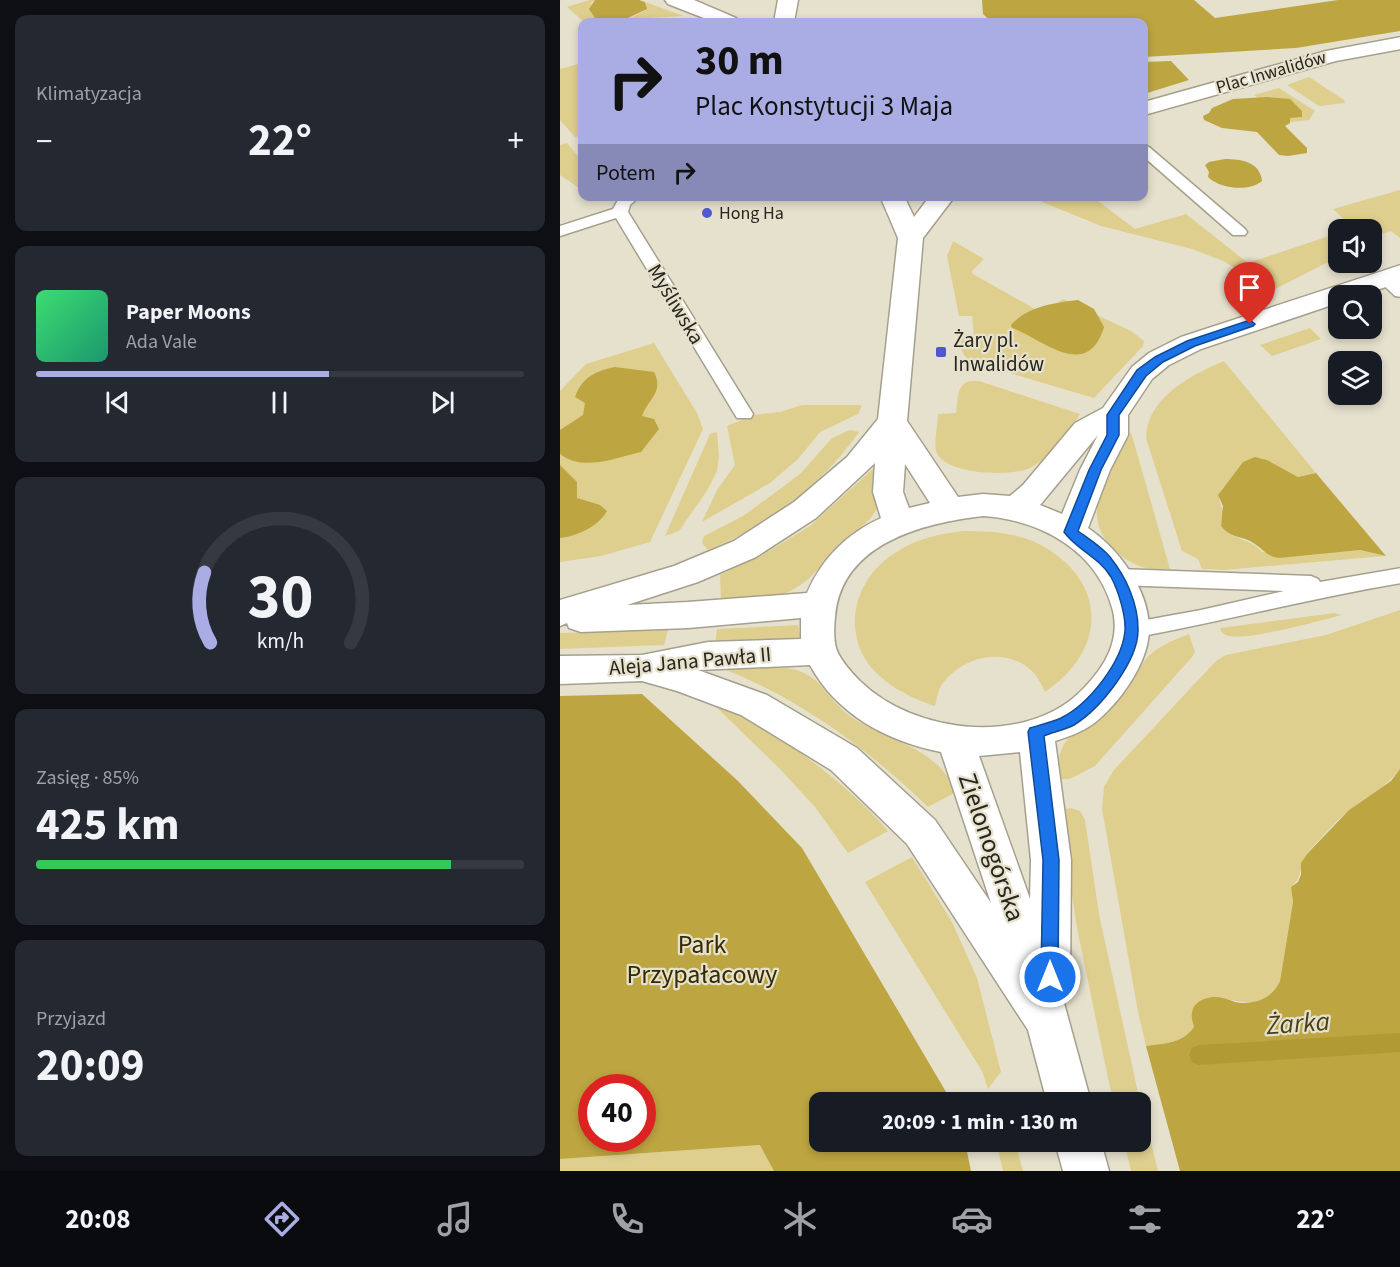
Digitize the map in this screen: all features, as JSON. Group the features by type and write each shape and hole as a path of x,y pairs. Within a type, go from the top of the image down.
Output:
{"street":[{"path":"675,0 721,18"},
{"path":"785,18 788,0"},
{"name":"Plac Inwalidów","path":"1148,108 1333,55 1400,43"},
{"path":"894,201 911,238 892,421 888,492 899,524"},
{"path":"911,238 939,201"},
{"path":"1017,508 1034,492 1085,430 1113,415 1142,373 1159,359 1191,344 1395,281"},
{"path":"1071,532 1095,470 1113,435 1113,415"},
{"path":"892,421 950,509"},
{"path":"560,613 694,572 744,549 805,510 858,464 892,421"},
{"path":"983,505 1017,508 1071,532 1104,558 1118,577 1127,602 1132,630 1120,668 1090,705 1067,722 1036,732 978,742 930,736 908,729 880,716 856,699 820,652 817,628 819,604 831,577 854,550 899,524 950,509 983,505"},
{"path":"560,620 688,615 819,604"},
{"name":"Aleja Jana Pawła II","path":"560,670 642,668 708,655 820,652"},
{"path":"642,668 683,679 754,705 844,759 921,832 1049,1024"},
{"name":"Zielonogórska","path":"1036,732 1051,860 1049,1024"},
{"name":"Zielonogórska","path":"955,740 1012,900 1066,1092"},
{"path":"1081,1152 1086,1171"}],"lane":[{"path":"1148,153 1240,232"},
{"path":"560,231 620,212 626,201"},
{"name":"Myśliwska","path":"620,212 744,414"},
{"path":"1132,630 1201,618 1342,585 1400,575"},
{"path":"1118,577 1342,585"}],"shaded area":[{"path":"595,0 591,3 596,18 579,18 567,7"},
{"path":"645,2 684,16 630,18 646,10"},
{"path":"578,64 578,136 575,137 560,120 560,69"},
{"path":"1309,77 1344,100 1345,103 1319,106 1287,85"},
{"path":"1279,88 1315,111 1309,120 1291,122 1254,95"},
{"path":"567,143 578,156 578,187 560,175 560,145"},
{"path":"1400,190 1400,238 1391,231 1382,234 1382,219 1344,219 1333,209"},
{"path":"1040,201 1098,201 1135,229 1186,214 1248,263 1328,236 1328,262 1273,290 1223,261 1192,249 1101,226"},
{"path":"953,241 984,259 972,271 973,274 1042,313 1063,299 1131,331 1144,341 1143,346 1094,398 972,362 964,355 961,347 961,339 974,338 972,316 959,316 947,256"},
{"path":"1310,328 1321,339 1272,356 1260,345"},
{"path":"654,343 697,413 703,429 650,542 601,556 560,562 560,391 586,364"},
{"path":"1224,361 1316,473 1298,477 1261,458 1243,462 1220,492 1219,498 1223,512 1221,526 1225,531 1252,544 1262,552 1360,550 1386,556 1223,570 1202,569 1198,559 1182,551 1146,438 1148,423 1162,399 1173,389 1198,373"},
{"path":"970,381 979,381 1080,414 1051,452 1030,468 1008,473 964,469 941,459 936,451 936,438 938,414 956,413 960,389"},
{"path":"802,405 862,405 858,414 820,432 798,459 770,483 702,522 717,490 735,465 727,426 753,415 780,412"},
{"path":"850,430 859,432 828,470 792,502 752,529 730,540 708,550 702,543 704,536 743,516 801,473 832,438"},
{"path":"717,432 719,456 717,471 708,489 679,531 665,536 710,434"},
{"path":"1131,432 1170,569 1151,569 1130,562 1111,547 1099,527 1097,516 1101,495 1108,476"},
{"path":"874,468 880,495 876,511 810,578 803,584 776,597 721,601 720,575 764,554 810,526"},
{"path":"963,531 1008,534 1035,542 1059,557 1076,574 1087,593 1091,614 1089,634 1081,655 1066,674 1045,692 1035,674 1022,664 998,657 986,658 962,666 952,674 941,685 935,706 895,688 877,674 864,657 855,628 856,613 865,584 874,572 885,560 913,543 938,535"},
{"path":"1400,610 1400,769 1383,786 1344,815 1303,860 1298,879 1291,887 1293,902 1280,981 1269,996 1255,1002 1238,1002 1221,997 1192,1014 1194,1027 1184,1037 1173,1042 1146,1046 1102,809 1104,787 1113,771 1216,661 1226,655 1326,635"},
{"path":"1334,613 1342,615 1247,636 1226,635 1220,628"},
{"path":"798,625 800,637 793,641 715,644 717,629"},
{"path":"668,630 664,645 560,649 560,633"},
{"path":"1189,634 1195,652 1192,657 1095,766 1070,779 1056,779 1059,756 1069,738 1114,704 1146,658 1169,642"},
{"path":"767,666 795,670 811,677 850,716 910,746 937,764 948,777 956,792 928,807 883,766 834,729 781,696 726,670 728,667"},
{"path":"713,704 784,741 830,775 871,812 888,831 848,853 815,807 779,768"},
{"path":"1071,808 1080,811 1085,820 1099,914 1138,1092 1111,1092 1077,928 1059,810"},
{"path":"912,857 952,922 977,978 1001,1072 988,1089 982,1071 865,882"},
{"path":"1151,1143 1158,1171 1131,1171 1126,1152 1151,1152"},
{"path":"761,1145 774,1171 560,1171 560,1159"},
{"path":"998,1152 1018,1152 1023,1171 1003,1171"}],"green space":[{"path":"595,0 639,0 645,2 647,9 628,18 595,18 589,9"},
{"path":"982,0 1194,0 1215,18 1338,0 1400,0 1400,31 1296,48 1148,57 1148,18 988,18 983,14"},
{"path":"1171,61 1189,80 1148,93 1148,62"},
{"path":"1267,97 1290,99 1302,111 1302,117 1290,118 1290,123 1285,126 1307,148 1307,153 1279,155 1257,132 1222,128 1204,120 1203,116 1212,108 1233,99"},
{"path":"1225,159 1249,163 1258,170 1262,181 1250,187 1235,188 1213,181 1208,177 1209,172 1205,165"},
{"path":"1078,300 1094,309 1104,327 1096,344 1087,352 1075,355 1063,352 1012,328 1011,325 1018,319 1033,310 1051,304"},
{"path":"615,367 654,372 657,379 656,390 642,416 654,419 659,429 641,452 610,460 579,462 560,454 560,430 583,415 585,403 575,397 578,390 590,376"},
{"path":"1255,457 1267,460 1298,477 1316,473 1386,556 1360,550 1279,558 1270,555 1250,541 1227,532 1221,526 1223,506 1218,495 1243,462"},
{"path":"560,465 577,482 577,498 600,505 607,511 598,522 586,530 560,538"},
{"name":"Park Przypałacowy","path":"642,694 738,781 802,848 946,1092 809,1092 809,1152 967,1152 971,1171 774,1171 760,1145 560,1159 560,696"},
{"path":"1400,769 1400,1171 1180,1171 1146,1046 1173,1042 1189,1033 1194,1027 1193,1008 1204,999 1219,997 1239,1003 1248,1003 1265,998 1277,987 1280,981 1293,902 1291,887 1298,882 1301,875 1301,863 1349,810 1391,781"}],"waterway":[{"name":"Żarka","path":"1199,1055 1401,1042"}],"place":[{"name":"Hong Ha","path":"707,213"},
{"name":"Żary pl. Inwalidów","path":"941,352"}],"route":[{"path":"1050,977 1051,860 1036,732 1067,722 1090,705 1120,668 1132,630 1127,602 1118,577 1104,558 1071,532 1095,470 1113,435 1113,415 1142,373 1159,359 1191,344 1250,324"}]}
